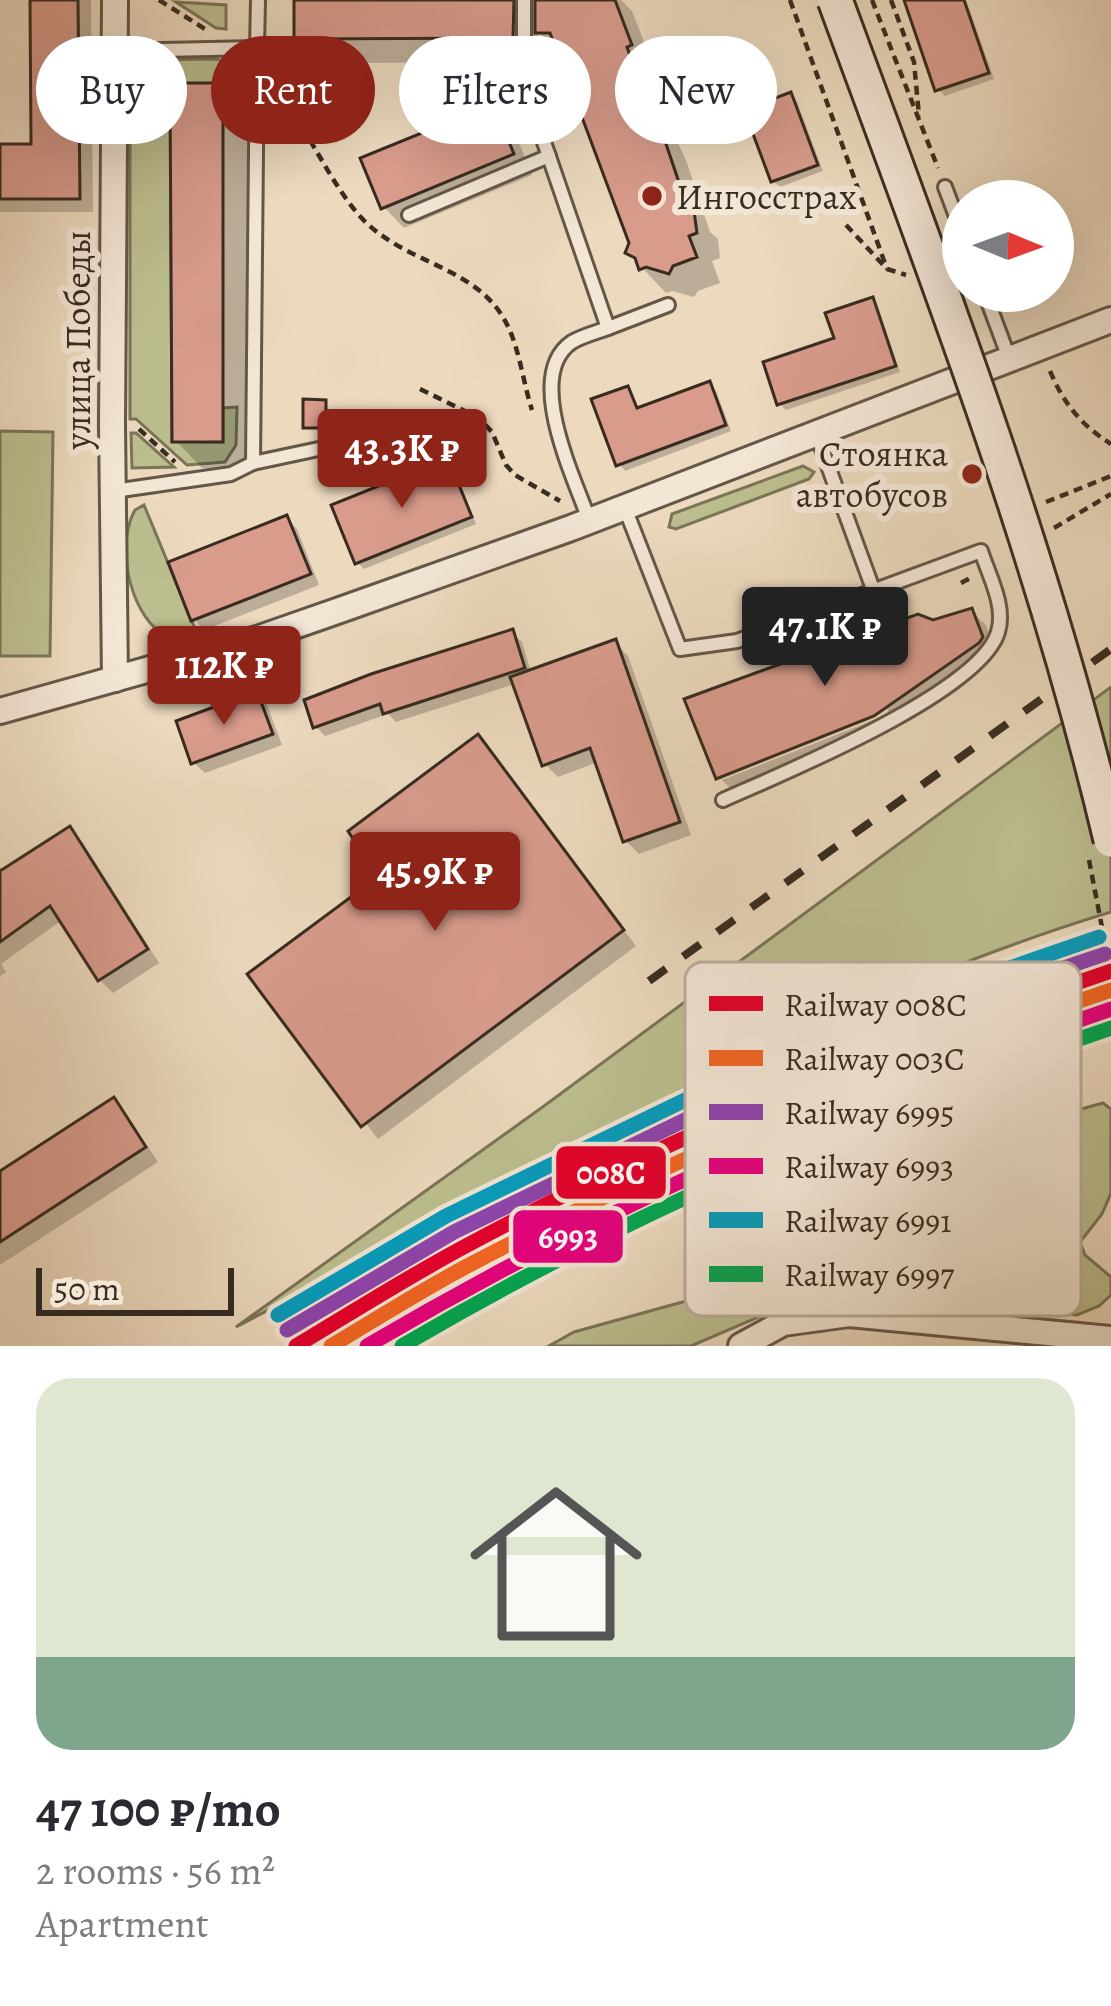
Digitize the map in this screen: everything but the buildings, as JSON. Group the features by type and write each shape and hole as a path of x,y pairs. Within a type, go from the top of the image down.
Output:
{"main road":[{"path":"835,0 1024,523 1111,840"}],"street":[{"name":"улица Победы","path":"115,0 115,36"},
{"name":"улица Победы","path":"115,144 115,679"},
{"path":"0,711 257,639 625,507 1111,320"},
{"path":"741,1346 783,1323 834,1316"},
{"path":"870,1316 1111,1339"}],"lane":[{"path":"257,36 258,0"},
{"path":"524,0 524,83 608,328"},
{"path":"253,463 256,144"},
{"path":"410,214 549,156"},
{"path":"589,520 551,409 559,356 571,343 668,305"},
{"path":"992,312 1010,358"},
{"path":"815,432 873,589"},
{"path":"114,491 231,474 253,463 328,447 343,439"},
{"path":"625,507 680,649 737,641 981,551 1000,608 998,634 981,658 869,735 723,800"}],"path":[{"path":"159,0 213,34"},
{"path":"790,0 887,269 846,225"},
{"path":"872,0 942,180"},
{"path":"891,0 914,62 919,120"},
{"path":"311,144 360,217 406,254 461,277 500,313 535,419"},
{"path":"1045,361 1060,394 1083,426 1111,444"},
{"path":"420,389 479,418 515,475 562,502 555,481"},
{"path":"135,425 195,479"},
{"path":"1046,502 1111,476"}],"green space":[{"path":"176,2 226,5 226,29 216,28"},
{"path":"187,59 211,59 211,105 187,93"},
{"path":"130,144 170,144 172,441 223,442 223,408 237,407 236,445 225,462 187,465 136,419 130,419"},
{"path":"0,431 53,432 50,656 0,656"},
{"path":"131,433 136,433 174,467 132,468"},
{"path":"803,466 814,472 809,479 676,529 669,527 672,514"},
{"path":"144,505 199,638 158,631 137,602 128,570 127,538 135,510"},
{"path":"1111,687 1111,912 969,962 739,962"},
{"path":"685,1002 685,1089 236,1327"},
{"path":"1103,1103 1111,1109 1111,1193 1081,1241 1081,1109"},
{"path":"1081,1245 1085,1255 1111,1277 1111,1295 1081,1313"},
{"path":"685,1301 685,1316 761,1316 691,1346 549,1346 574,1332"}],"railway":[{"path":"649,981 1111,649"}],"rail line":[{"name":"6991","path":"1027,962 1099,937"},
{"name":"6995","path":"1081,962 1105,954"},
{"name":"008С","path":"1081,982 1111,971"},
{"name":"003С","path":"1081,1001 1111,990"},
{"name":"6993","path":"1081,1020 1111,1009"},
{"name":"6997","path":"1081,1039 1111,1028"},
{"name":"6991","path":"278,1315 446,1216 685,1100"},
{"name":"6995","path":"287,1330 454,1232 685,1120"},
{"name":"008С","path":"296,1346 462,1248 685,1137"},
{"name":"003С","path":"331,1346 473,1263 685,1159"},
{"name":"6993","path":"367,1346 546,1248 685,1180"},
{"name":"6997","path":"402,1346 572,1253 685,1198"}],"place":[{"name":"Ингосстрах","path":"652,196"},
{"name":"Стоянка автобусов","path":"972,474"}]}
